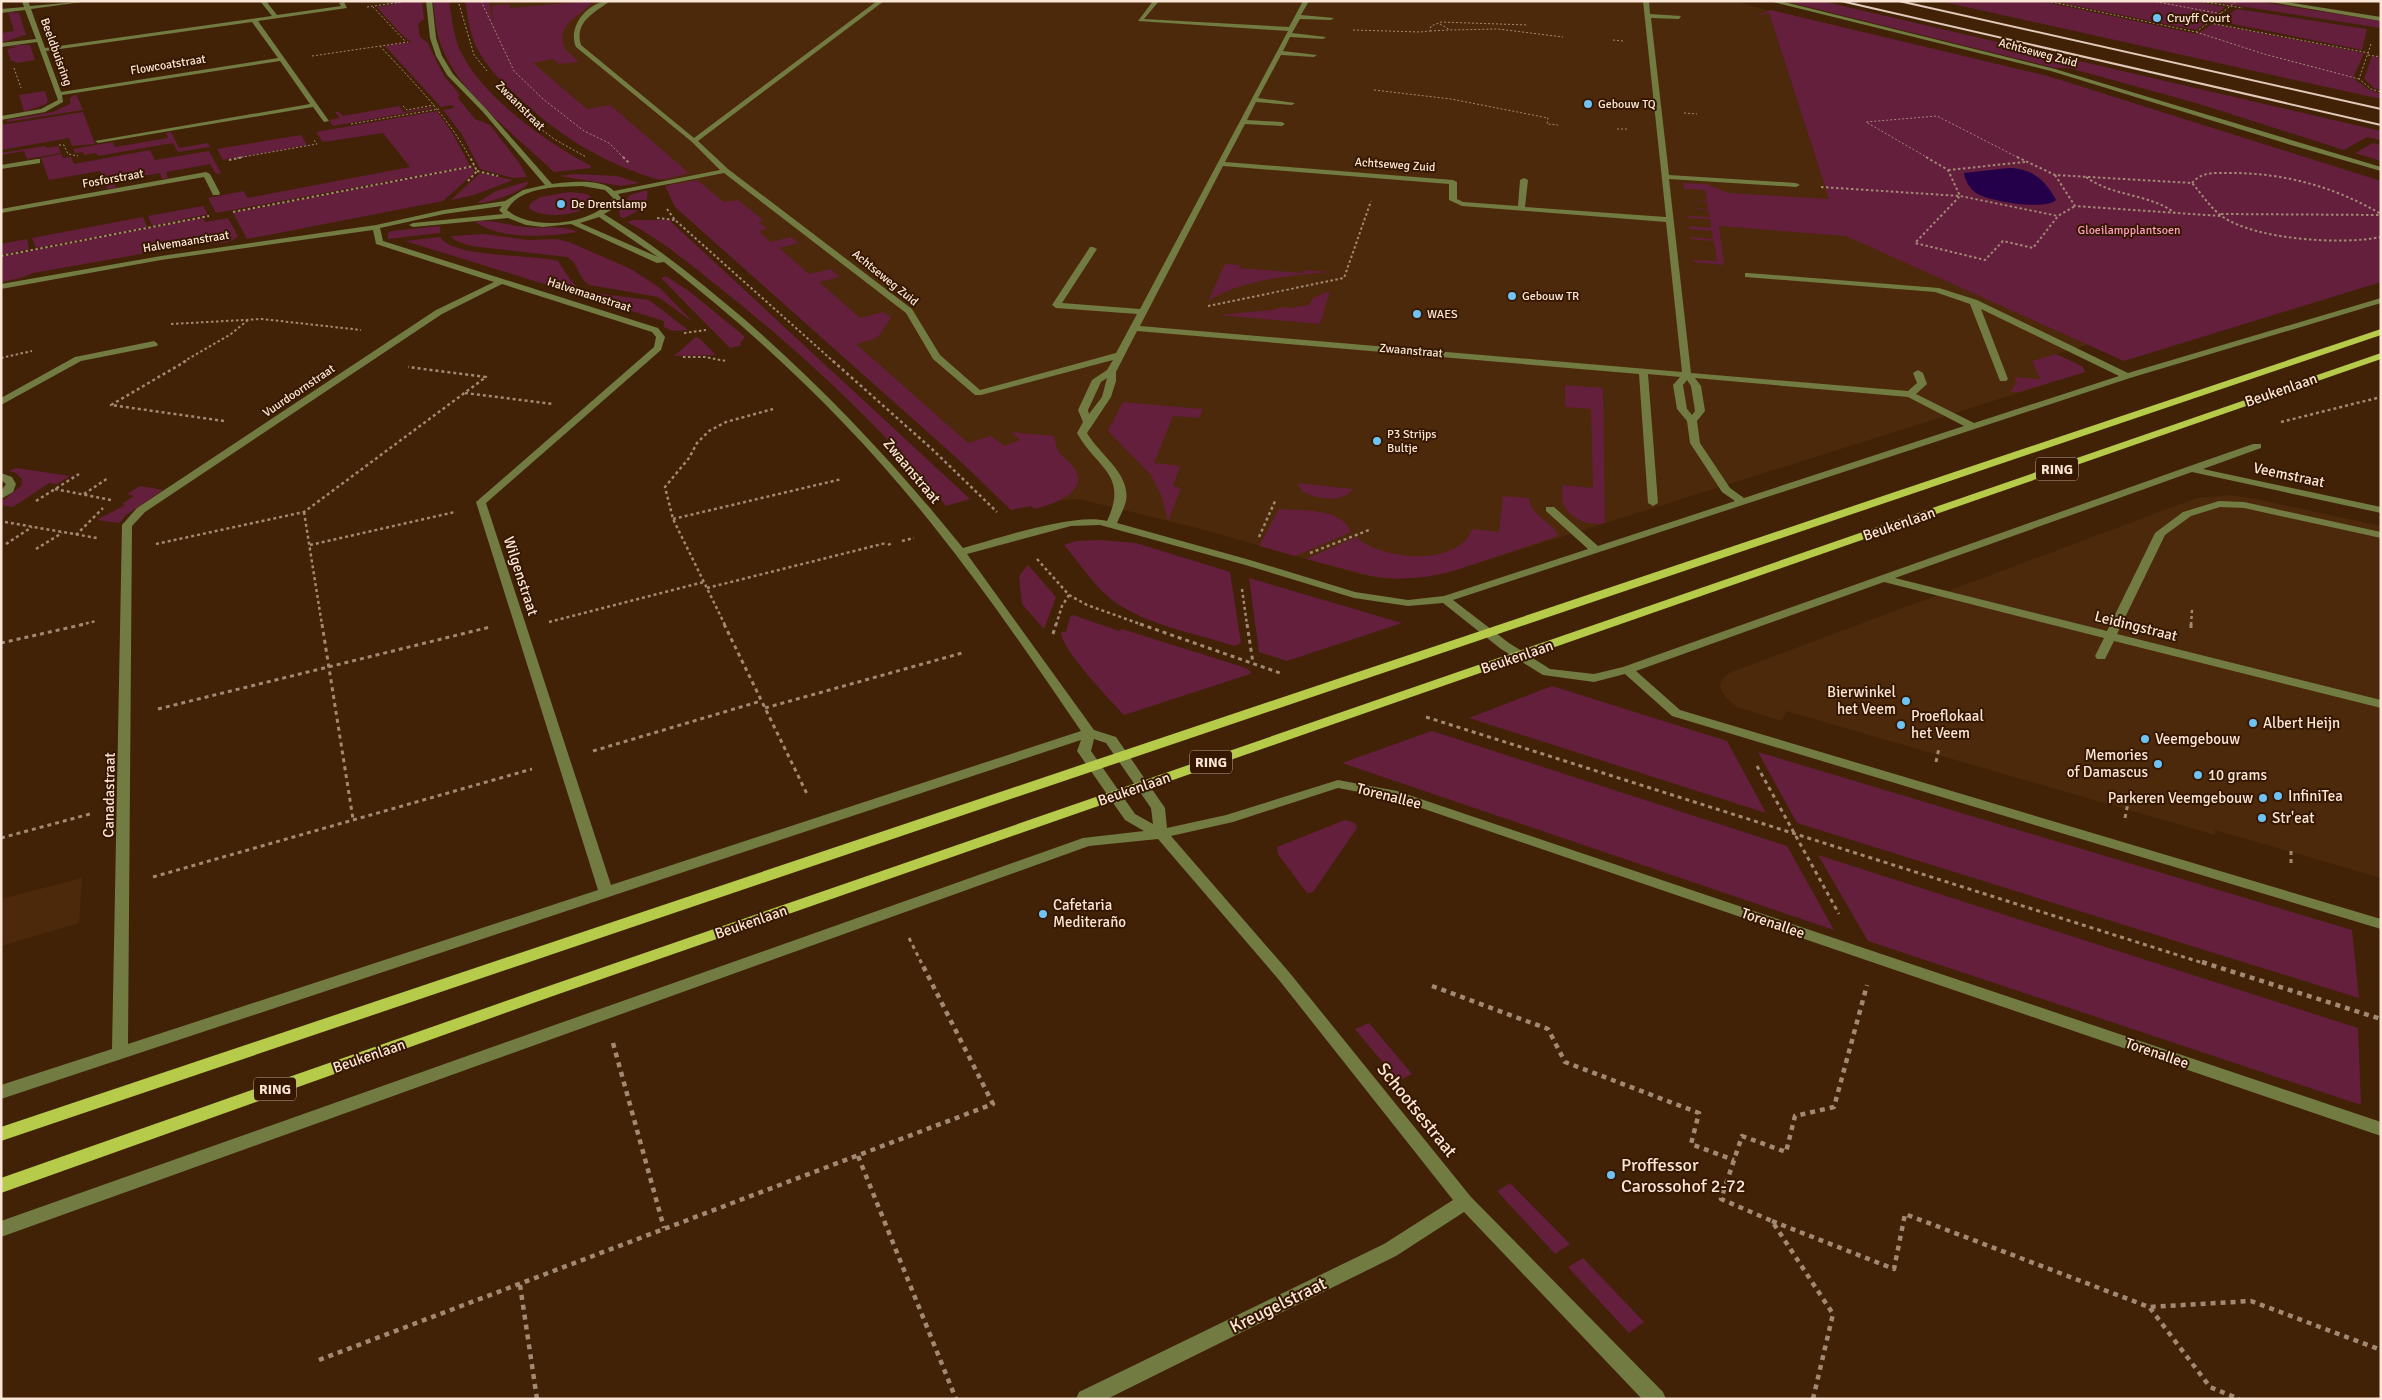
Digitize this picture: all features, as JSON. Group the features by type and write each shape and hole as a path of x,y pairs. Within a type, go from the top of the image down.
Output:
{"main road":[{"name":"Beukenlaan","path":"1,1134 2381,332"},
{"name":"Beukenlaan","path":"1,1186 548,992 2381,356"}],"street":[{"name":"Beeldbuisring","path":"1,118 51,108 61,102 27,5 86,1"},
{"path":"263,1 276,17"},
{"name":"Zwaanstraat","path":"429,1 433,38 439,56 450,76 485,111 550,186"},
{"name":"Achtseweg Zuid","path":"607,1 592,10 578,24 575,39 578,46 694,141 726,170 909,311 936,357 978,393 1120,355"},
{"path":"694,141 880,1"},
{"path":"1156,1 1140,20 1290,32 1323,37"},
{"path":"1111,524 1121,496 1114,476 1086,443 1082,433 1087,420 1098,411 1114,382 1112,372 1120,355 1306,1"},
{"name":"Achtseweg Zuid","path":"1772,1 2053,70 2381,169"},
{"path":"2266,1 2381,19"},
{"path":"1648,2 1669,220 1687,374 1696,386 1700,411 1692,421"},
{"path":"43,50 345,7 342,4"},
{"path":"1,11 27,5"},
{"path":"1649,16 1679,17"},
{"path":"1298,17 1331,18"},
{"path":"254,20 326,121"},
{"path":"1,45 39,40"},
{"path":"1279,53 1314,55"},
{"name":"Flowcoatstraat","path":"59,94 282,60"},
{"path":"1254,100 1292,103"},
{"path":"98,141 315,105"},
{"path":"1243,122 1282,124"},
{"name":"Achtseweg Zuid","path":"2293,144 2310,152 2381,175"},
{"path":"1,167 37,161"},
{"name":"Achtseweg Zuid","path":"1220,164 1453,182 1451,196 1457,202 1669,220"},
{"path":"614,193 726,170"},
{"name":"Fosforstraat","path":"1,210 206,174 216,193"},
{"path":"1665,177 1796,185"},
{"path":"1522,209 1524,180"},
{"path":"589,185 607,188 614,193 617,198 615,203 599,214 572,222 533,224 514,220 507,216 503,210 506,204 523,193 550,186 589,185"},
{"name":"Halvemaanstraat","path":"376,227 444,212 506,204"},
{"name":"Zwaanstraat","path":"599,214 634,235 686,275 777,351 871,447 960,552 1089,734"},
{"name":"Halvemaanstraat","path":"1,287 189,253 376,227 507,216"},
{"name":"Zwaanstraat","path":"572,222 611,241 672,266"},
{"name":"Halvemaanstraat","path":"376,227 378,242 655,330 661,337"},
{"path":"1093,249 1056,305 1143,312"},
{"path":"1748,275 1936,290 1974,302 2127,376"},
{"name":"Vuurdoornstraat","path":"126,538 127,525 141,510 439,312 502,281"},
{"path":"960,552 1071,523 1091,522 1111,524 1354,595 1408,603 1445,599 2127,376 2381,300"},
{"path":"1974,302 2003,379"},
{"name":"Zwaanstraat","path":"1135,328 1687,374"},
{"name":"Wilgenstraat","path":"606,893 481,502 658,348 661,337"},
{"path":"1,402 78,359 154,344"},
{"path":"1643,370 1653,503"},
{"path":"1087,420 1083,410 1097,380 1112,372"},
{"path":"1910,394 1922,384 1918,373"},
{"path":"1687,374 1910,394 1972,426"},
{"path":"1687,374 1678,385 1682,409 1692,421 1695,443 1726,490 1743,502"},
{"path":"1445,599 1506,646 1547,672 1594,678 1627,670 2257,446"},
{"name":"Veemstraat","path":"2191,469 2381,510"},
{"path":"1,476 8,479 11,484 10,490 1,496"},
{"path":"2101,656 2160,532 2187,514 2219,504 2244,505 2381,535"},
{"path":"1550,509 1596,549"},
{"name":"Canadastraat","path":"120,1053 124,885 126,538"},
{"name":"Leidingstraat","path":"1884,579 2381,704"},
{"path":"1627,670 1676,713 2381,924"},
{"path":"1,1092 1089,734 1111,740 1158,808 1161,834 1088,841 1,1229"},
{"name":"Schootsestraat","path":"1089,734 1084,750 1130,817 1161,834 1284,976 1466,1202 1656,1399"},
{"name":"Torenallee","path":"1161,834 1228,819 1338,784 1397,795 2381,1129"},
{"name":"Kreugelstraat","path":"1086,1399 1390,1250 1466,1202"}],"path":[{"name":"Zwaanstraat","path":"458,1 474,55 491,76"},
{"path":"481,1 514,71 543,98 584,131 609,143 634,168"},
{"path":"2047,1 2196,32 2264,54 2359,79 2371,88 2381,92"},
{"path":"2152,1 2222,14"},
{"path":"2196,32 2237,2"},
{"path":"373,6 406,42"},
{"path":"1430,31 1431,26 1441,22 1528,25"},
{"path":"2210,23 2381,57"},
{"path":"1440,24 1450,30"},
{"path":"1352,29 1410,33 1450,30 1507,30 1563,37"},
{"path":"2359,79 2369,54 2373,37"},
{"path":"282,60 433,38"},
{"path":"1613,40 1622,40"},
{"path":"228,213 474,166 457,134 435,105 380,46"},
{"path":"12,61 22,94"},
{"path":"1374,90 1459,101 1548,118 1547,124 1558,125"},
{"path":"403,106 407,110 435,105"},
{"path":"1960,196 1948,170 1866,122 1937,116 2054,175 2192,183 2201,176 2215,173 2248,173 2281,177 2330,191 2381,214"},
{"name":"Zwaanstraat","path":"533,123 554,139 592,160"},
{"path":"1616,129 1627,130"},
{"path":"229,160 316,144 312,138"},
{"path":"1948,170 2026,162"},
{"path":"2054,175 2075,206"},
{"path":"2085,176 2105,190 2155,200 2166,205 2174,213"},
{"path":"1203,307 1344,278 1379,177"},
{"path":"2192,183 2221,215 2230,222 2295,236 2344,241 2381,237"},
{"path":"1796,185 1960,196 2058,216"},
{"path":"1960,196 1915,243 1985,260 2003,241 2033,248 2058,216 2075,206 2221,215 2381,214"},
{"name":"Zwaanstraat","path":"663,205 675,220 933,450 1001,516"},
{"path":"1,256 209,216"},
{"path":"170,324 262,319 366,331"},
{"path":"228,422 111,405 231,334 249,320"},
{"path":"1,358 38,350"},
{"path":"680,358 705,357 726,361"},
{"path":"156,544 304,512 486,377 401,366"},
{"path":"464,393 558,404"},
{"path":"773,409 726,422 709,431 697,443 689,458 665,487 673,519 810,800"},
{"path":"33,503 80,474"},
{"path":"84,494 108,478"},
{"path":"673,519 842,479"},
{"path":"55,489 112,498 76,535"},
{"path":"1257,541 1276,499"},
{"path":"304,512 353,819"},
{"path":"310,545 456,512"},
{"path":"2,522 10,517"},
{"path":"2,522 100,538"},
{"path":"6,544 32,527"},
{"path":"1309,554 1369,530"},
{"path":"36,549 62,532"},
{"path":"902,541 917,537"},
{"path":"707,588 892,543"},
{"path":"1037,559 1069,595 1087,605 1148,628"},
{"path":"547,623 704,582"},
{"path":"1242,585 1253,662"},
{"path":"1,643 93,622"},
{"path":"158,709 490,627"},
{"path":"765,708 962,653"},
{"path":"593,750 761,701"},
{"path":"1424,717 2381,1019"},
{"path":"1936,764 1939,748"},
{"path":"1757,765 1793,834 1842,918"},
{"path":"124,885 532,769"},
{"path":"2125,818 2128,802"},
{"path":"1,838 90,814"},
{"path":"2291,851 2291,865"},
{"path":"319,1360 993,1104 909,938"},
{"path":"1867,984 1834,1107 1795,1116 1786,1152 1742,1136 1721,1198 1772,1221 1894,1269 1905,1214 2150,1307 2251,1301 2381,1350"},
{"path":"1432,986 1548,1030 1565,1062 1700,1112 1692,1144 1734,1160"},
{"path":"613,1044 664,1228"},
{"path":"858,1156 956,1399"},
{"path":"1772,1221 1833,1314 1813,1399"},
{"path":"520,1285 537,1399"},
{"path":"2150,1307 2210,1387 2239,1399"}],"shaded area":[{"path":"488,1 1734,1 1772,11 1769,13 1829,199 1948,281 2088,345 2056,354 2082,366 2085,372 1450,572 1425,577 1386,579 1359,574 1201,529 1079,499 1018,503 979,460 565,90 529,62 495,31"},
{"path":"2009,168 2025,170 2037,177 2048,187 2056,200 2040,205 2029,205 1992,199 1976,193 1968,184 1964,173"},
{"path":"2229,495 2381,526 2381,878 2215,830 2215,835 1786,711 1782,721 1737,707 1726,698 1720,688 1721,681 1729,673 2197,498"},
{"path":"82,878 79,923 1,946 1,899"}],"green space":[{"path":"393,1 422,1 424,19 418,24 420,37 427,42 444,76 460,95 458,98 475,119 490,125 520,164 527,177 513,178 480,169 461,133 443,110 454,108 452,105 441,107 385,46 411,42 400,33 377,7 395,4"},
{"path":"433,1 449,1 454,32 460,50 483,84 499,101 555,145 591,166 591,168 554,172 492,115 463,83 451,66 437,32"},
{"path":"465,1 489,1 493,22 492,6 510,4 510,8 592,1 563,31 562,39 565,49 579,62 559,64 553,59 533,63 587,109 610,105 689,173 668,179 656,179 636,172 579,145 546,121 504,84 483,58 471,34"},
{"path":"1784,1 1821,1 2381,131 2381,140 2367,137 2344,150 2196,103 2069,68 2055,68"},
{"path":"1939,1 2040,1 2197,34 2213,24 2364,53 2353,78 2368,89 2381,94 2381,99"},
{"name":"Cruyff Court","path":"2052,1 2192,1 2225,7 2196,30"},
{"path":"2207,1 2255,1 2381,21 2381,28"},
{"path":"2237,9 2367,29 2362,50 2218,21"},
{"name":"Gloeilampplantsoen","path":"1771,10 2048,76 2381,181 2381,282 2124,361 1846,236 1719,226 1724,265 1694,262 1693,260 1717,261 1714,241 1690,239 1690,237 1713,239 1712,231 1689,229 1689,226 1711,228 1710,219 1688,218 1687,216 1710,217 1708,210 1686,207 1708,209 1707,202 1685,201 1707,201 1705,190 1684,189 1683,183 1706,184 1728,193 1829,199 1769,13 1754,16"},
{"path":"8,12 19,13 26,35 1,42 1,33 14,31"},
{"path":"30,45 35,60 16,63 11,61 7,49 18,47 6,46"},
{"path":"2372,56 2381,58 2381,91 2374,88 2364,79"},
{"path":"45,91 48,101 46,104 24,112 19,95"},
{"path":"76,94 83,110 7,122 7,120 53,112 70,104 70,98"},
{"path":"399,106 404,112 434,108 333,126 329,120 340,118 335,112 339,112 343,116"},
{"path":"437,111 453,134 470,166 216,213 208,198 244,191 247,198 410,167 383,133 323,142 316,132"},
{"path":"83,112 95,144 72,146 69,138 1,150 1,125"},
{"path":"171,132 179,148 208,143 210,147 178,152 173,143 98,156 96,153 84,155 83,152 75,153 73,149 113,142 115,147 168,138 166,133"},
{"path":"301,135 307,145 223,160 217,149"},
{"path":"2373,143 2381,145 2381,161 2355,153"},
{"path":"45,146 46,148 58,146 61,153 27,159 24,151 1,155 1,153"},
{"path":"150,150 155,160 209,151 221,173 216,174 210,164 166,172 168,178 162,179 160,173 113,181 116,188 107,189 100,171 49,180 41,158 61,154 63,158 71,157 74,164"},
{"path":"472,167 473,174 443,201 247,239 233,213"},
{"path":"480,173 513,180 474,195 451,200"},
{"path":"576,174 617,176 639,183 621,186 559,176"},
{"path":"697,180 724,202 738,200 763,220 759,222 767,229 759,231 770,242 791,237 799,243 779,248 809,274 831,269 840,277 819,282 860,318 883,312 891,318 877,338 856,344 968,443 991,436 1004,446 1020,440 1011,432 1054,436 1059,452 1074,468 1078,476 1077,484 1073,490 1059,501 1042,507 1035,509 1031,506 1011,510 959,460 675,207 665,186"},
{"path":"529,181 527,185 514,193 477,203 496,191"},
{"path":"647,190 648,195 641,208 623,218 620,217 619,211 630,195"},
{"path":"570,192 587,194 594,200 582,210 563,215 544,214 529,208 530,204 540,197"},
{"path":"203,206 208,214 152,226 148,216"},
{"path":"143,217 147,227 36,248 32,238"},
{"path":"203,218 205,222 228,218 238,236 226,242 203,243 33,273 21,278 1,282 1,257"},
{"path":"633,220 669,220 970,499 946,506 895,447 810,364 750,312 686,261 651,236 627,222"},
{"path":"492,221 526,227 558,227 577,232 524,236 498,232 475,222"},
{"path":"440,226 440,233 388,239 388,233 392,231"},
{"path":"483,234 528,240 556,239 569,242 631,269 645,278 660,288 693,322 658,297 590,285 583,279 574,263 567,257 471,246 456,241 451,236"},
{"path":"440,237 448,244 460,249 558,261 572,282 580,289 594,293 649,300 688,330 673,331 664,327 664,321 405,241"},
{"path":"27,239 29,249 1,255 1,244"},
{"path":"1225,264 1240,265 1239,268 1303,273 1304,270 1331,272 1251,283 1208,301"},
{"path":"666,276 690,292 745,337 740,343 742,345 730,348 661,278"},
{"path":"1330,291 1320,324 1219,315 1309,305 1313,298"},
{"path":"696,337 716,355 674,356"},
{"path":"2056,354 2082,366 2085,372 2019,392 2010,392 2017,382 2014,377 2040,379 2032,361"},
{"path":"1565,385 1603,388 1605,523 1594,524 1582,521 1571,514 1563,503 1563,485 1593,488 1591,409 1565,407"},
{"path":"1123,402 1203,409 1199,418 1173,416 1154,463 1180,466 1173,486 1181,488 1168,521 1162,497 1151,475 1108,431"},
{"path":"16,468 70,476 57,484 49,483 13,507 1,505 1,502 21,486 22,479 16,473 9,471"},
{"path":"1297,483 1353,489 1342,497 1328,499 1307,494 1302,491"},
{"path":"140,486 163,490 126,515 119,523 97,520 125,505 122,504 134,496 127,494"},
{"path":"1503,496 1529,498 1534,511 1554,528 1558,536 1450,572 1425,577 1396,579 1371,576 1306,559 1356,537 1368,545 1400,555 1436,555 1451,550 1464,541 1472,529 1499,532"},
{"path":"1279,509 1330,514 1346,524 1351,532 1295,556 1259,546"},
{"path":"1101,540 1136,543 1230,572 1241,643 1234,646 1171,628 1125,609 1112,600 1093,581 1064,545 1076,541"},
{"path":"1028,565 1056,597 1044,629 1022,604 1019,576"},
{"path":"1249,578 1402,623 1287,661 1259,652"},
{"path":"1073,615 1119,631 1122,629 1246,668 1251,672 1250,674 1124,715 1077,662 1063,640 1061,632 1066,632 1070,617"},
{"path":"1552,686 1727,741 1766,813 1469,718"},
{"path":"1432,731 1787,846 1834,930 1342,763"},
{"path":"1758,752 2352,930 2359,998 1797,823"},
{"path":"1345,820 1355,823 1357,828 1313,892 1307,893 1278,854 1277,847"},
{"path":"1818,855 2358,1028 2361,1105 1868,941"},
{"path":"1369,1023 1412,1074 1398,1081 1355,1029"},
{"path":"1510,1183 1570,1244 1555,1254 1497,1191"},
{"path":"1583,1258 1644,1322 1629,1333 1568,1267"}],"railway":[{"path":"1841,1 2381,125"},
{"path":"1899,1 2381,109"}],"place":[{"name":"Cruyff Court","path":"2157,18"},
{"name":"Gebouw TQ","path":"1588,104"},
{"name":"De Drentslamp","path":"561,204"},
{"name":"Gebouw TR","path":"1512,296"},
{"name":"WAES","path":"1417,314"},
{"name":"P3 Strijps Bultje","path":"1377,441"},
{"name":"Bierwinkel het Veem","path":"1906,701"},
{"name":"Albert Heijn","path":"2253,723"},
{"name":"Proeflokaal het Veem","path":"1901,725"},
{"name":"Veemgebouw","path":"2145,739"},
{"name":"Memories of Damascus","path":"2158,764"},
{"name":"10 grams","path":"2198,775"},
{"name":"InfiniTea","path":"2278,796"},
{"name":"Parkeren Veemgebouw","path":"2263,798"},
{"name":"Str'eat","path":"2262,818"},
{"name":"Cafetaria Mediteraño","path":"1043,914"},
{"name":"Proffessor Carossohof 2-72","path":"1611,1175"}]}
